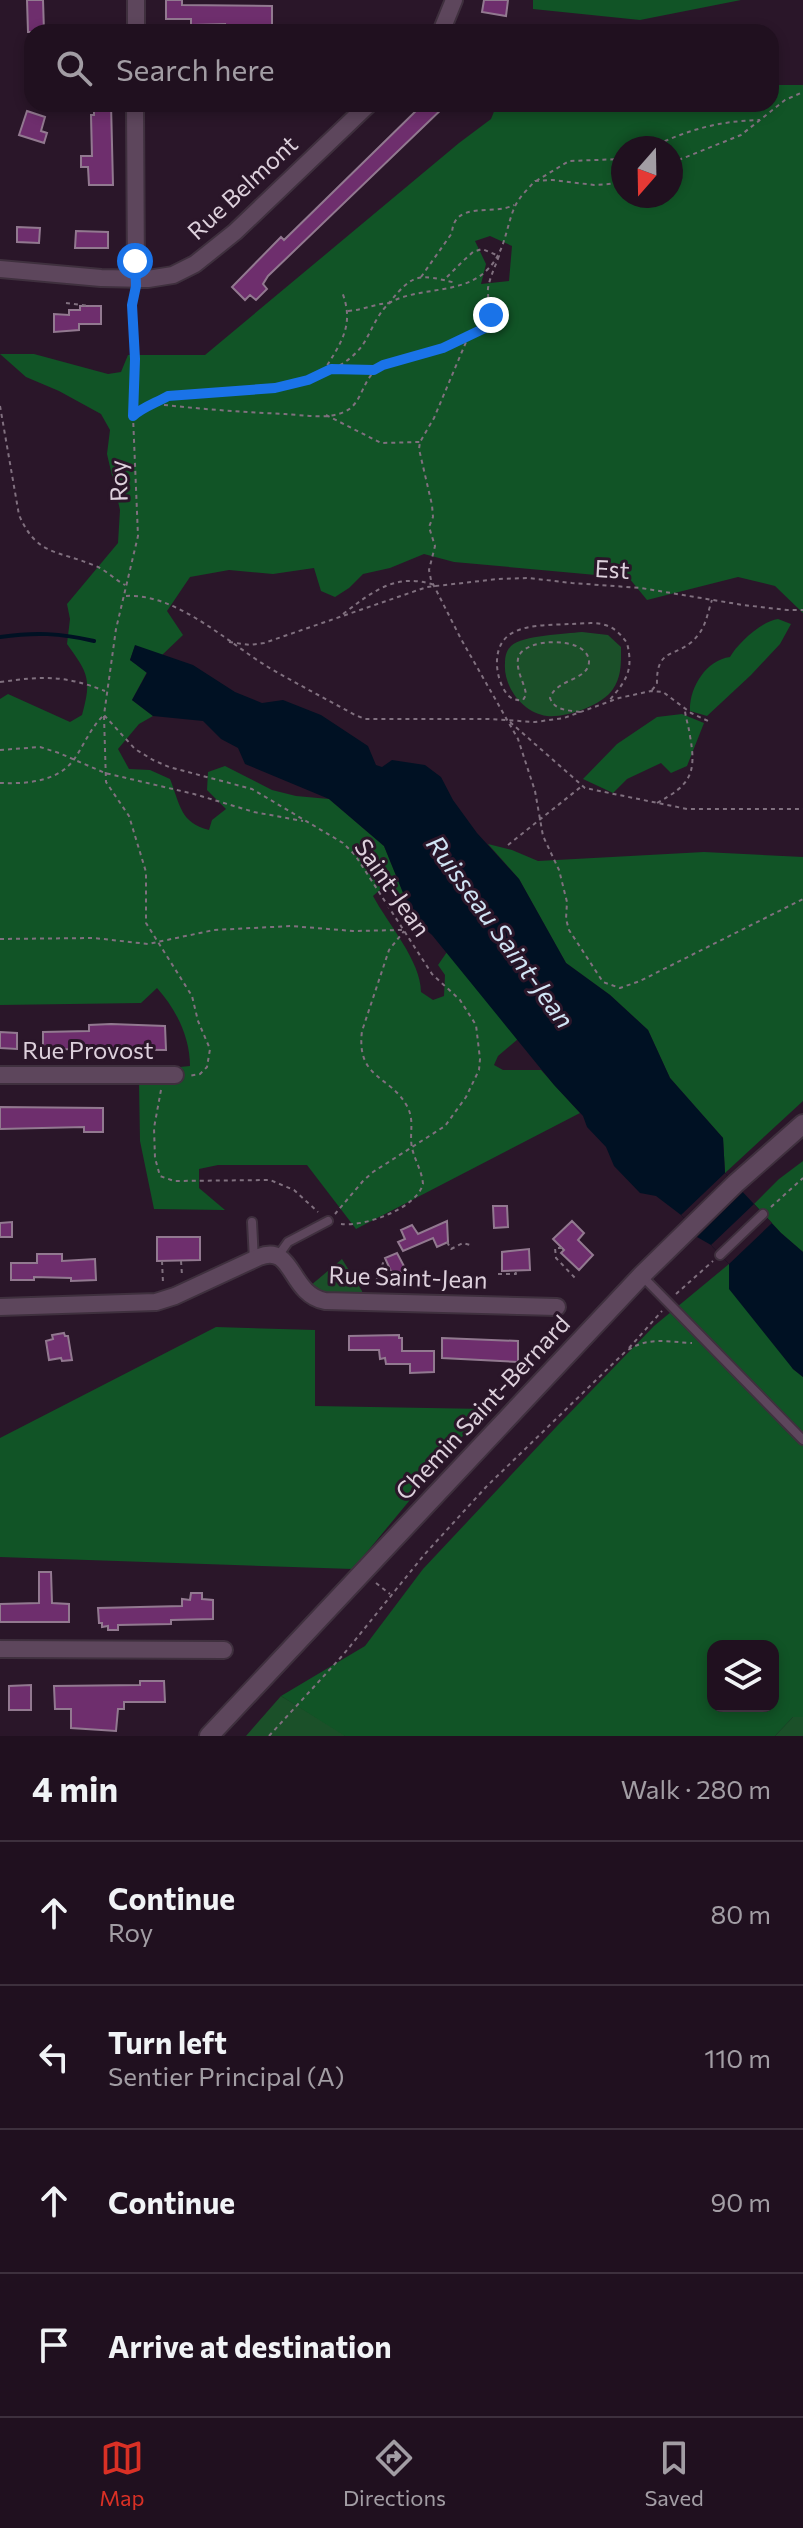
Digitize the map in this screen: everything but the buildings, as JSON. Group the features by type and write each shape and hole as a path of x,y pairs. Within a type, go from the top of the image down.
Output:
{"street":[{"path":"136,0 136,24"},
{"path":"444,24 454,0"},
{"path":"135,112 136,279"},
{"name":"Rue Belmont","path":"0,269 136,279 173,275 207,256 235,232 354,112"},
{"name":"Rue Provost","path":"0,1075 169,1075"},
{"name":"Chemin Saint-Bernard","path":"209,1736 642,1275 735,1184 803,1124"},
{"path":"0,1307 163,1300 265,1255 278,1256"},
{"name":"Rue Saint-Jean","path":"278,1256 306,1293 317,1300 557,1307"},
{"path":"0,1649 224,1650"}],"lane":[{"path":"720,1255 763,1214"},
{"path":"278,1256 288,1242 328,1221"},
{"path":"252,1222 254,1260"},
{"path":"642,1275 803,1440"}],"path":[{"path":"779,105 803,92"},
{"path":"683,158 741,135 770,112"},
{"path":"675,136 704,127 760,120"},
{"path":"155,404 198,409 339,414 355,404 374,370 443,348 487,327 490,321 489,283 518,202 535,181 569,161 611,159"},
{"path":"535,181 611,184"},
{"path":"421,277 463,212 501,210 518,202"},
{"path":"444,280 473,252 482,249 499,256"},
{"path":"348,311 471,281 485,273 499,256"},
{"path":"133,416 142,408 168,396 275,388 321,374 352,357 406,283 421,277 462,284"},
{"name":"Roy","path":"126,586 138,536 132,305 136,279"},
{"path":"321,374 346,329 348,311 342,292"},
{"path":"66,303 90,306"},
{"path":"469,335 434,418 420,442 433,517 429,527 435,546 429,570 461,639 518,739 535,791 543,836 559,870 567,902 569,930 603,982 620,988 640,981 803,899"},
{"path":"331,369 374,370"},
{"path":"0,406 19,515 25,529 45,548 95,565 126,586 106,692 106,782 129,816 146,872 146,923 192,996 210,1049 207,1067 200,1074 185,1077 169,1075 154,1128 155,1158 160,1176 174,1181 270,1180 303,1196 328,1221 361,1225 416,1198 421,1192 422,1177 412,1147 413,1122 402,1099 367,1065 361,1041 389,950 405,930"},
{"path":"325,415 381,443 420,442"},
{"name":"Est","path":"435,585 528,578 641,588 803,610"},
{"path":"340,616 390,583 420,580 435,585"},
{"path":"228,642 264,643 435,585"},
{"path":"125,596 139,595 176,607 288,678 365,719 535,722 651,691 663,692 708,721"},
{"path":"651,691 657,684 658,664 692,643 700,633 712,600"},
{"path":"581,712 559,709 550,698 552,690 561,683 586,671 589,663 587,654 579,647 567,643 539,644 527,646 521,651 519,672 526,686 523,700 509,697 502,687 498,672 498,647 514,632 545,625 598,623 610,627 627,643 629,669 625,681 607,703"},
{"path":"0,682 28,678 77,680 106,692"},
{"path":"656,804 679,791 689,778 694,759 685,708"},
{"path":"0,783 40,781 55,776 74,759 93,726 104,715"},
{"name":"Saint-Jean","path":"104,715 135,749 153,760 252,789 343,843 355,855 432,974 460,1000 476,1025 479,1070 457,1112 445,1126 363,1181 328,1221"},
{"path":"509,721 582,786 687,809 803,809"},
{"path":"0,750 40,747 105,773 254,812 306,821"},
{"path":"508,845 582,786"},
{"path":"0,939 69,937 157,944 175,937 214,930 291,926 353,931 405,930"},
{"path":"763,1214 803,1178"},
{"path":"447,1242 451,1249 463,1243 470,1245"},
{"path":"562,1248 555,1248 556,1258 576,1279"},
{"path":"269,1736 343,1655 435,1543 513,1460 653,1323 668,1301 720,1255"},
{"path":"376,1281 385,1258"},
{"path":"162,1261 163,1300"},
{"path":"498,1274 516,1274 515,1270"},
{"path":"625,1352 633,1346 654,1340 695,1343 706,1340"},
{"path":"373,1580 391,1595"}],"green space":[{"path":"533,0 741,0 640,20 533,9"},
{"path":"779,85 803,85 803,613 775,586 738,577 647,600 629,578 454,562 424,554 390,568 363,574 335,597 321,591 314,568 273,574 229,570 190,577 167,611 183,635 161,656 135,646 130,660 147,672 132,700 153,716 139,724 118,749 129,769 150,770 170,779 187,817 192,823 209,830 212,820 226,809 207,790 208,772 225,766 272,790 329,799 384,846 406,900 384,886 373,896 410,955 420,980 421,992 433,1000 444,996 445,975 438,965 447,952 518,1039 498,1056 494,1065 503,1070 541,1070 580,1113 356,1229 307,1165 218,1165 199,1169 199,1188 225,1210 154,1209 140,1141 139,1082 180,1082 180,1067 190,1066 185,1034 164,996 157,988 141,1003 0,1005 0,699 8,694 70,722 82,715 87,684 80,662 67,644 70,619 67,604 118,543 120,510 107,454 110,430 101,414 26,377 0,354 34,354 108,374 121,372 128,355 205,355 491,119 494,112 779,112","holes":["490,236 512,246 509,281 481,284 486,264 475,241"]},
{"path":"778,619 791,624 780,644 751,675 707,716 690,711 692,693 707,669 713,663 730,657 744,639 758,628"},
{"path":"582,632 608,635 621,647 619,674 613,689 593,705 574,713 547,716 530,710 516,697 507,681 505,663 508,650 525,639"},
{"path":"682,714 704,723 687,766 671,773 661,763 627,779 613,793 583,779 617,744 657,717"},
{"path":"488,844 538,861 704,852 803,857 803,1101 725,1173 723,1138 670,1078 648,1030 610,995 566,963 519,879"},
{"path":"803,1161 803,1252 754,1204"},
{"path":"342,1259 363,1297 327,1295 310,1286"},
{"path":"729,1264 793,1369 803,1377 803,1717 793,1717 775,1736 345,1736 281,1696 365,1646 423,1569 654,1326"},
{"path":"216,1327 315,1330 315,1406 485,1409 353,1569 0,1557 0,1438"},
{"path":"281,1696 344,1734 345,1736 246,1736"},
{"path":"793,1717 803,1717 803,1736 775,1736"}],"water":[{"path":"135,645 193,665 235,692 262,703 283,700 321,715 368,746 376,765 382,767 392,760 425,765 441,777 477,833 519,879 566,963 610,995 648,1030 670,1078 723,1138 725,1173 803,1252 803,1377 793,1369 729,1289 729,1264 711,1245 697,1237 700,1234 681,1215 656,1196 640,1193 614,1166 606,1147 587,1127 583,1116 424,928 406,900 384,846 329,799 245,764 238,748 221,739 203,721 153,716 132,700 147,673 130,660"}],"pier":[{"path":"725,1173 743,1192 700,1234 681,1215"},
{"path":"754,1204 772,1223 729,1264 711,1245"}],"waterway":[{"name":"Ruisseau Saint-Jean","path":"0,637 47,634 94,641"}],"route":[{"path":"135,261 136,286 132,298 135,359 133,416 142,408 168,396 275,388 308,380 331,369 374,370 457,342 487,327 491,315"}]}
